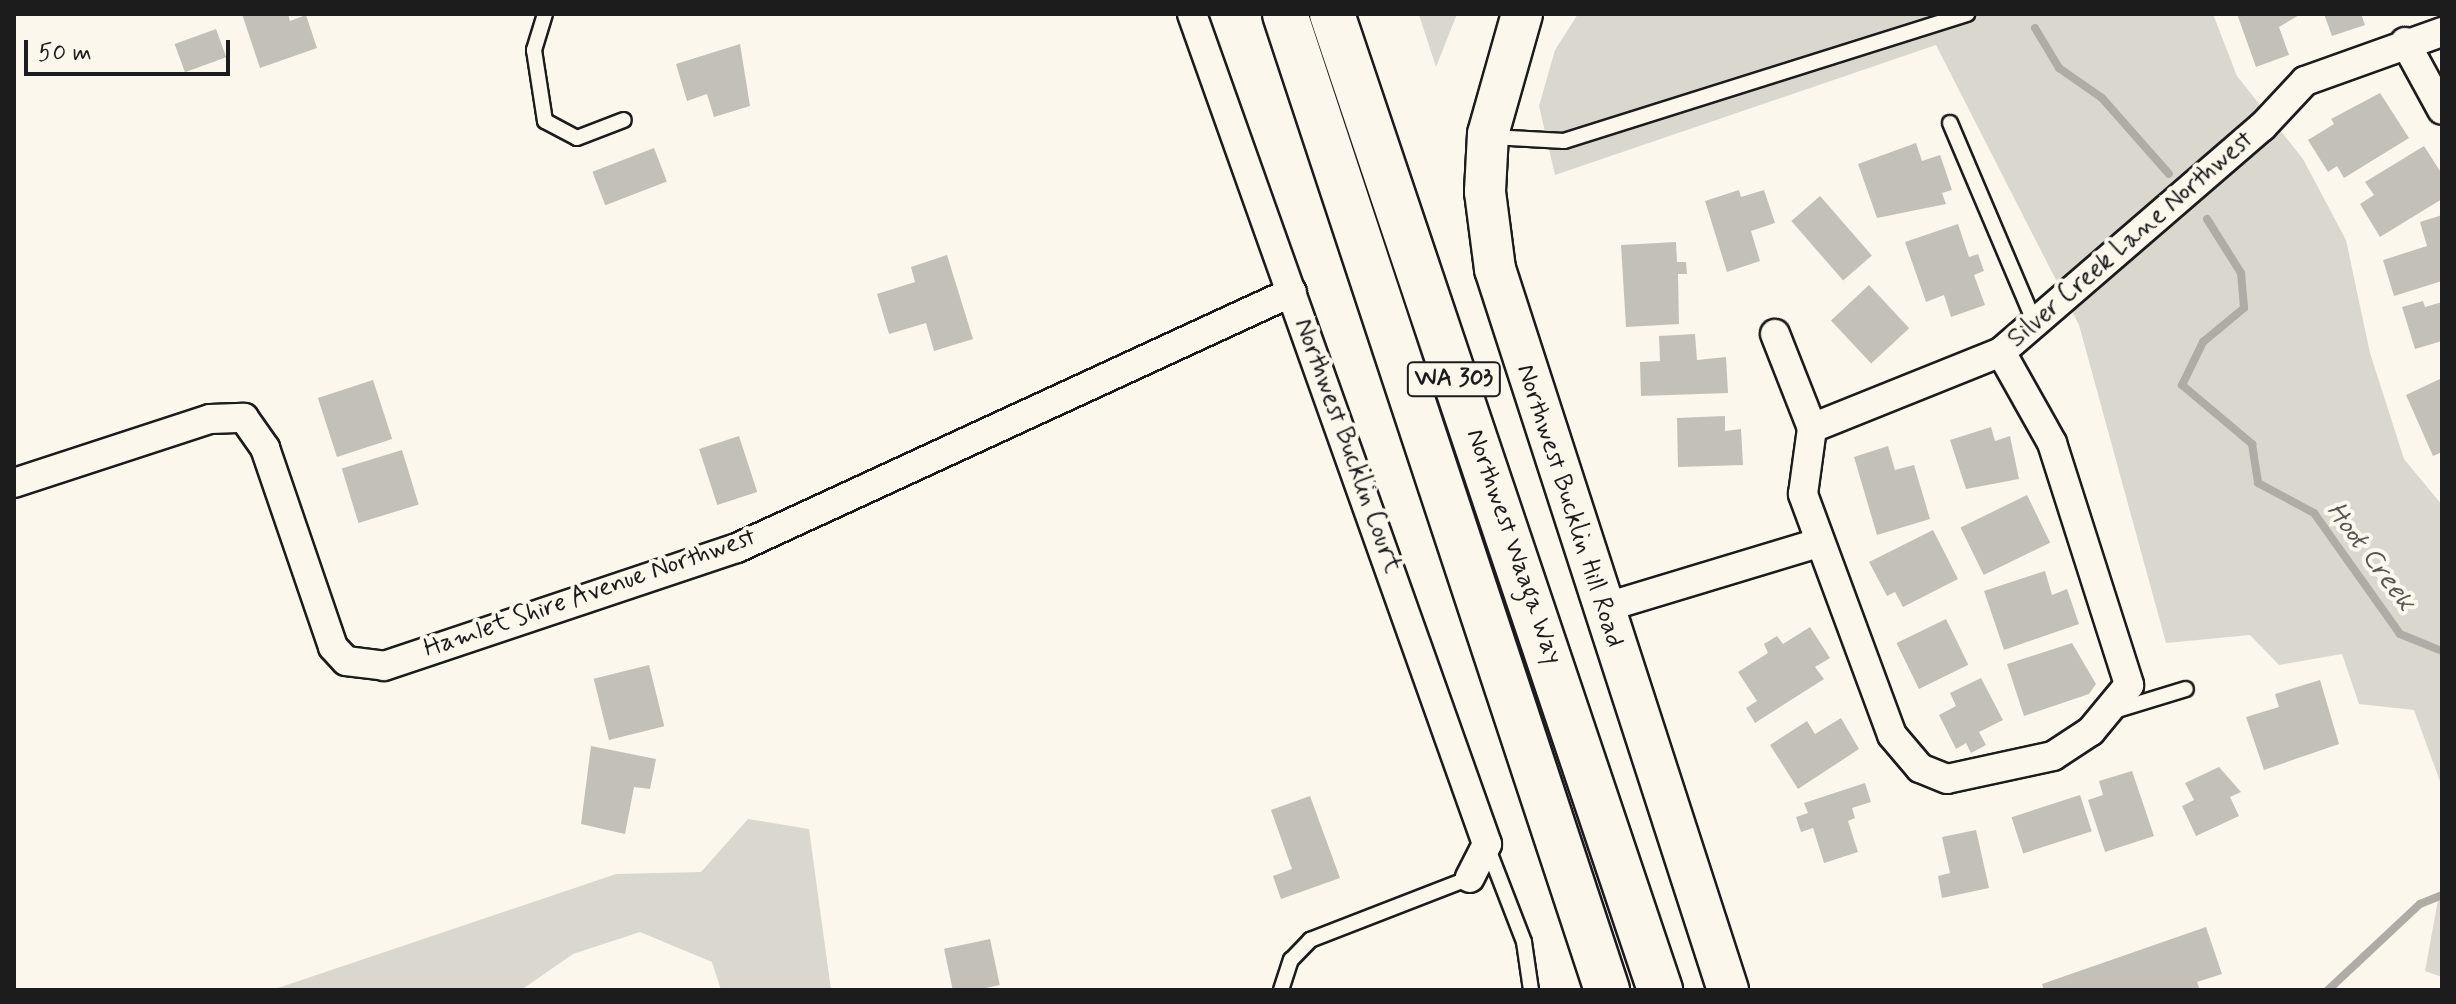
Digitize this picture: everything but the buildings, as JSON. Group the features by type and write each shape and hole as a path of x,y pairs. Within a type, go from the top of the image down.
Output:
{"highway":[{"path":"1263,14 1357,229"},
{"name":"Northwest Waaga Way","path":"1285,14 1607,990"},
{"name":"Northwest Waaga Way","path":"1332,14 1660,990"}],"main road":[{"name":"Northwest Bucklin Hill Road","path":"1522,14 1488,136 1485,192 1495,269 1728,990"}],"street":[{"name":"Northwest Bucklin Court","path":"1192,14 1487,844"},
{"name":"Silver Creek Lane Northwest","path":"1812,428 2001,352 2033,319 2262,127 2305,81 2405,42 2442,32"},
{"path":"2405,42 2442,110"},
{"name":"Hamlet Shire Avenue Northwest","path":"14,483 210,419 244,418 265,448 333,647 346,661 384,666 737,548 1292,292"},
{"path":"1775,334 1812,428 1803,494 1818,543 1892,735 1920,768 1947,779 2053,756 2110,713 2129,685 2111,616 2052,443 2001,352"},
{"path":"1603,608 1818,543"},
{"path":"1470,878 1487,844"}],"lane":[{"path":"545,14 534,50 545,121 577,138 624,120"},
{"path":"1488,136 1564,141 1967,14"},
{"path":"1950,123 2033,319"},
{"path":"2110,713 2186,689"},
{"path":"1487,844 1524,942 1531,990"},
{"path":"1281,990 1291,960 1310,940 1470,878"}],"shaded area":[{"path":"1418,14 1457,14 1436,67 1420,18"},
{"path":"1578,14 2213,14 2237,76 2303,159 2346,240 2370,353 2404,459 2442,505 2442,787 2414,710 2359,704 2342,654 2279,665 2250,635 2166,643 2079,325 1936,45 1555,175 1539,106 1555,50"},
{"path":"748,819 809,829 831,990 721,990 712,962 640,932 573,954 521,990 272,990 616,874 701,872"},
{"path":"2442,878 2442,977 2425,971"}],"waterway":[{"name":"Hoot Creek","path":"2035,28 2059,68 2102,98 2169,174"},
{"name":"Hoot Creek","path":"2207,219 2241,273 2244,308 2203,342 2182,385 2252,444 2258,483 2314,513 2400,634 2442,651"},
{"path":"2328,990 2420,904 2442,895"}]}
